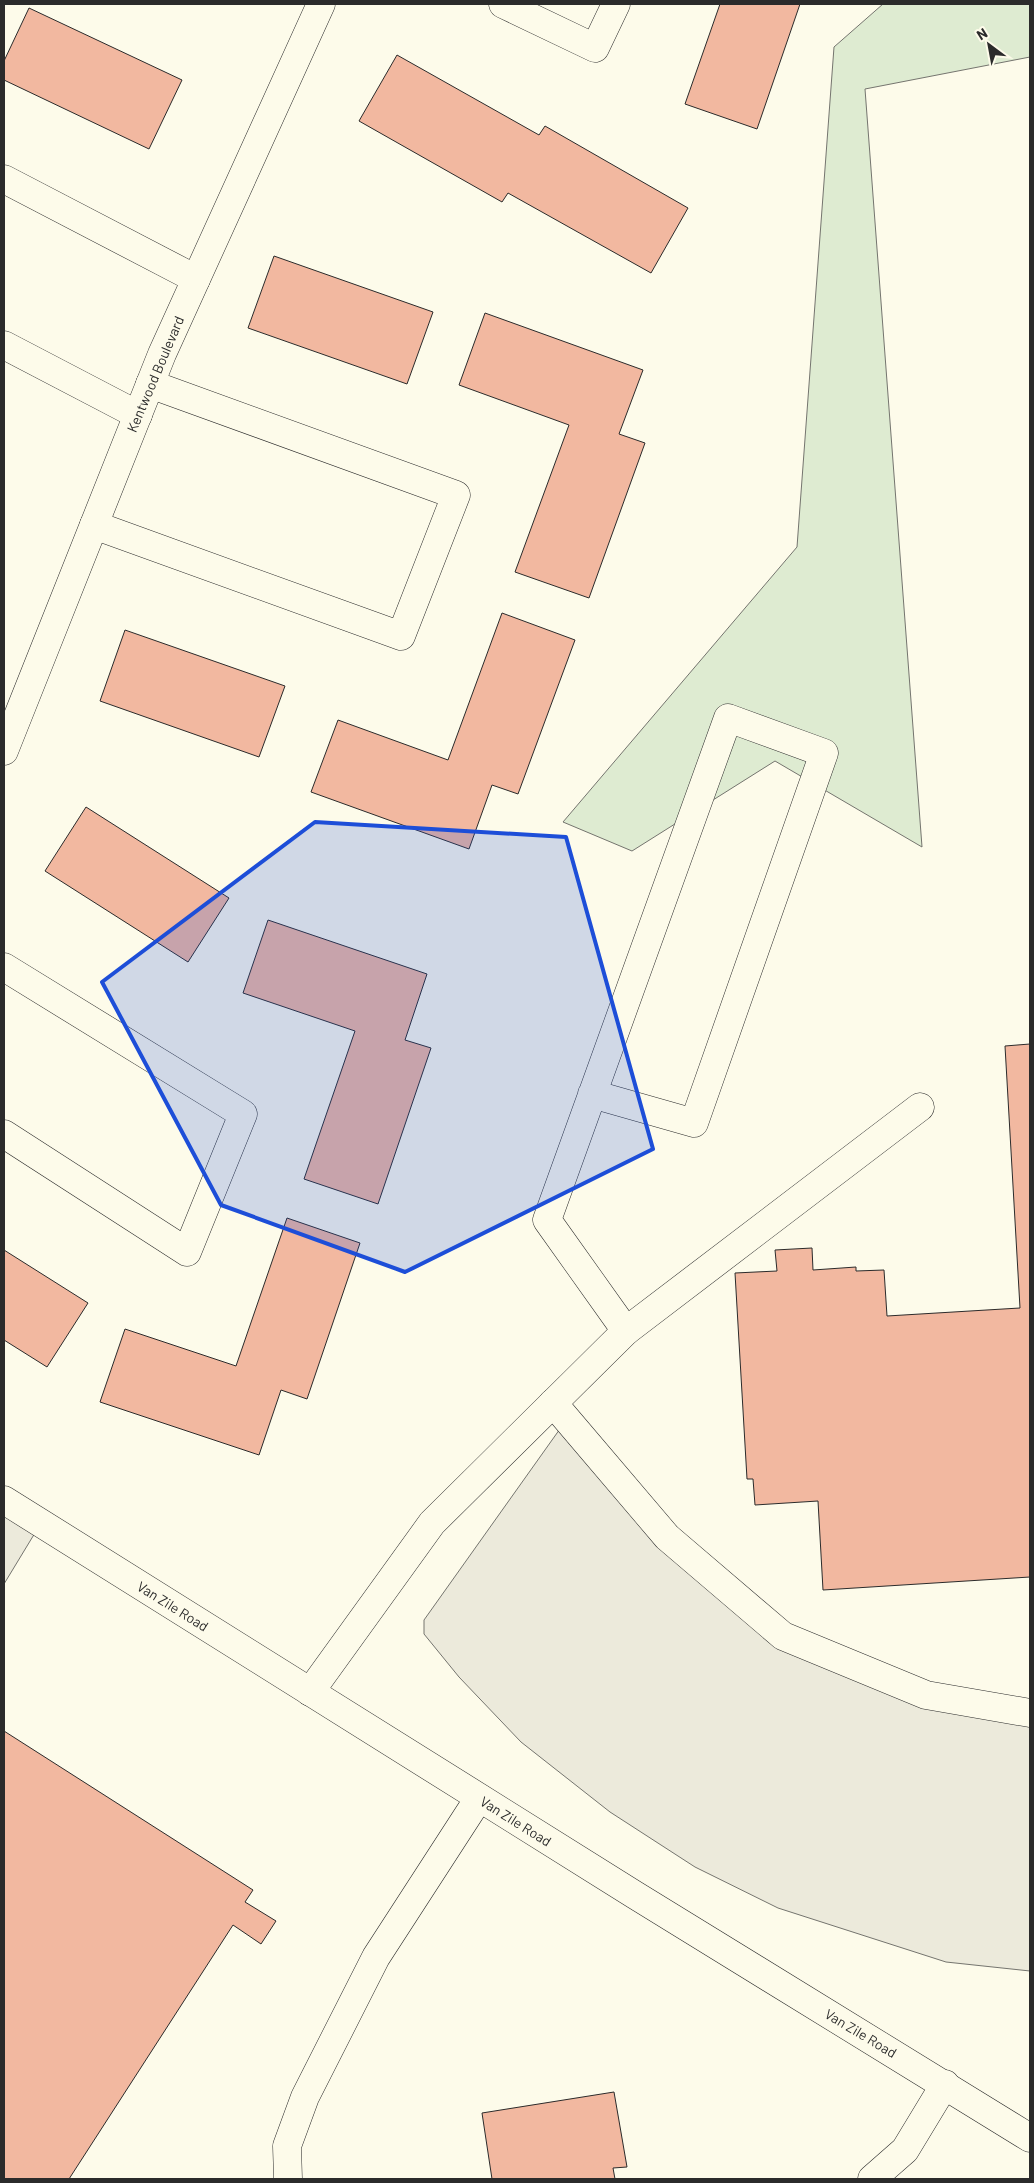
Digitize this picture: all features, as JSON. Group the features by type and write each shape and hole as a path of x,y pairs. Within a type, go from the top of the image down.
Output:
{"street":[{"name":"Kentwood Boulevard","path":"4,751 150,384 321,4"},
{"path":"502,4 595,48 616,4"},
{"path":"4,179 196,279"},
{"path":"4,346 138,415"},
{"path":"94,525 401,636 456,495 150,384"},
{"path":"592,1094 694,1123 824,753 728,718 592,1094 547,1220 626,1331"},
{"path":"4,967 243,1114 187,1252 4,1134"},
{"path":"310,1692 432,1523 626,1331 920,1107"},
{"path":"553,1403 667,1537 783,1636 926,1696 1030,1713"},
{"name":"Van Zile Road","path":"4,1500 479,1798 1030,2138"},
{"path":"288,2179 287,2146 305,2098 376,1957 479,1798"},
{"path":"872,2179 905,2150 945,2084"}],"highlighted area":[{"path":"315,822 566,837 653,1149 405,1272 221,1205 102,982"}],"green space":[{"path":"883,4 1030,4 1030,57 865,89 922,847 775,761 632,851 563,822 797,547 834,47"}],"shaded area":[{"path":"567,1419 783,1635 926,1695 1030,1713 1030,1971 946,1962 778,1908 695,1867 610,1812 521,1742 459,1677 424,1634 424,1620"},
{"path":"4,1500 41,1523 4,1584"}],"building":[{"path":"720,4 800,4 757,129 685,104"},
{"path":"29,8 182,80 149,149 4,80 4,61"},
{"path":"397,55 539,135 545,126 688,208 651,273 508,193 502,202 359,121"},
{"path":"274,256 433,312 407,384 248,328"},
{"path":"485,313 643,370 619,434 645,443 589,598 515,572 569,425 459,385"},
{"path":"502,613 575,640 518,794 492,785 469,849 311,792 338,720 448,760"},
{"path":"125,630 285,686 259,757 100,701"},
{"path":"86,807 229,898 188,962 45,871"},
{"path":"268,920 427,974 405,1040 431,1048 378,1204 304,1179 355,1031 243,993"},
{"path":"1030,1044 1030,1577 823,1590 818,1501 755,1505 753,1479 747,1479 735,1273 777,1271 775,1250 812,1248 813,1270 856,1267 856,1271 884,1270 887,1316 1020,1308 1005,1046"},
{"path":"287,1218 360,1243 307,1399 281,1390 259,1455 100,1402 125,1329 236,1366"},
{"path":"4,1250 88,1303 47,1367 4,1340"},
{"path":"4,1731 253,1890 245,1902 276,1921 261,1944 233,1925 69,2179 4,2179"},
{"path":"614,2092 627,2167 613,2168 615,2179 492,2179 482,2113"}]}
